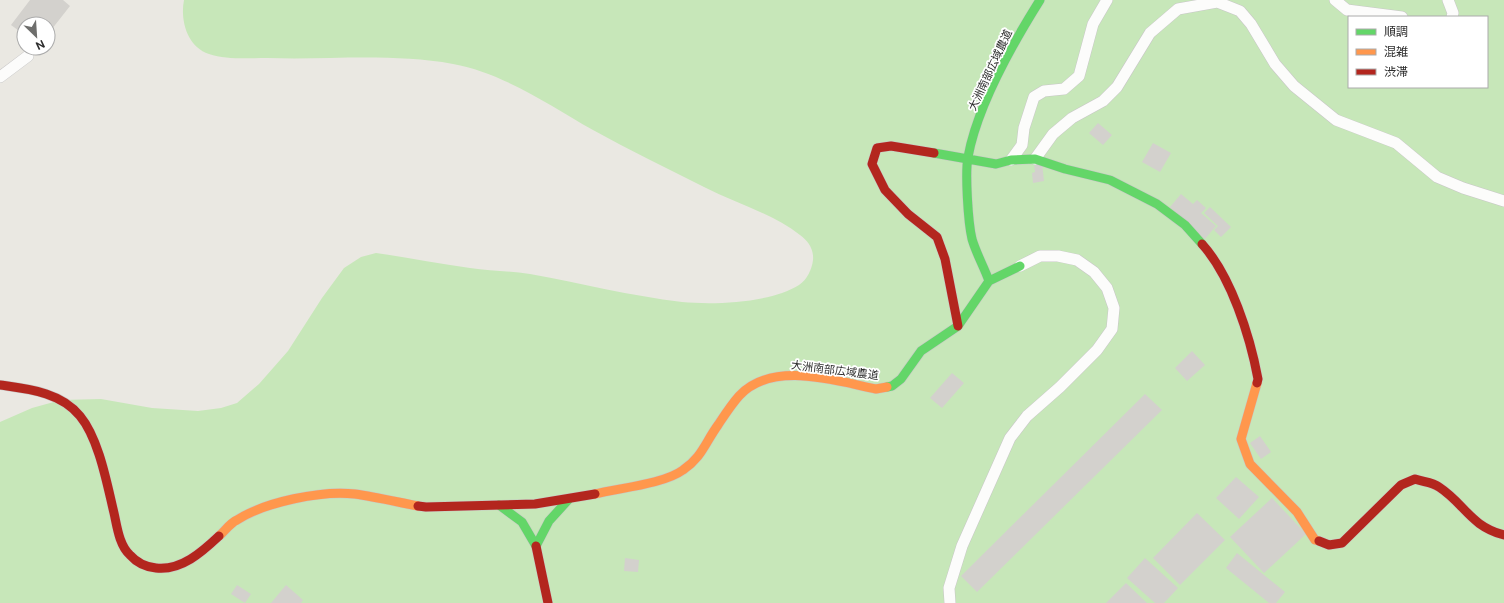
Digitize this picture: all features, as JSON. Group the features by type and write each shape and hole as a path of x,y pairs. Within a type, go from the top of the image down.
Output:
{"street":[{"name":"大洲南部広域農道","path":"0,385 40,391 65,402 80,415 90,431 106,478 120,538 129,555 146,567 163,568 183,564 199,555 236,520 276,503 323,495 354,494 426,507 535,504 569,499 668,478 682,471 699,457 717,426 740,395 758,383 781,376 810,376 876,389 892,386 901,379 921,351 958,326 989,281 972,238 968,203 968,158 975,132 992,88 1028,19 1040,0"},
{"path":"1011,160 1022,145 1024,128 1034,97 1044,91 1064,89 1079,76 1093,24 1107,0"},
{"path":"1335,0 1347,10 1394,16"},
{"path":"1448,0 1453,13 1452,16"},
{"path":"1035,159 1054,134 1072,118 1103,101 1117,87 1150,33 1178,9 1217,2 1240,11 1251,24 1275,64 1294,86 1336,120 1396,143 1436,177 1463,188 1504,201"},
{"path":"0,77 28,56"},
{"path":"958,326 945,259 936,237 908,214 885,190 872,164 876,148 891,146 996,164 1011,160 1035,159 1065,169 1110,180 1157,204 1185,225 1210,253 1228,282 1255,360 1258,379 1241,439 1250,464 1297,512 1315,540 1329,545 1342,543 1402,485 1415,479 1439,487 1473,521 1492,533 1504,535"},
{"path":"950,603 949,588 962,546 1010,438 1027,416 1060,387 1097,350 1112,329 1114,308 1107,288 1094,272 1077,260 1058,256 1040,256 989,281"},
{"path":"536,546 542,529 548,520 569,499"},
{"path":"498,504 517,515 528,527 536,546 548,603"}],"green space":[{"path":"184,0 1504,0 1504,603 0,603 0,422 32,408 61,400 101,399 152,408 198,411 221,408 237,403 259,384 288,351 322,298 344,268 361,257 376,253 470,268 530,274 644,296 695,303 726,303 773,296 802,283 812,267 813,252 808,243 803,237 778,220 716,193 634,152 508,82 472,68 430,61 384,58 238,58 216,56 201,50 190,39 184,24"}],"building":[{"path":"30,0 63,0 70,6 56,24 56,16 18,16"},
{"path":"16,18 16,29 11,25"},
{"path":"1098,123 1112,135 1103,145 1089,133"},
{"path":"1153,143 1171,153 1160,172 1142,162"},
{"path":"1042,163 1044,181 1033,183 1032,173 1035,172 1034,164"},
{"path":"1181,194 1193,204 1197,200 1206,208 1201,213 1216,226 1205,239 1170,207"},
{"path":"1210,207 1231,227 1221,237 1214,230 1218,226 1204,213"},
{"path":"1192,351 1205,365 1187,381 1175,368"},
{"path":"952,373 964,383 942,408 930,398"},
{"path":"1145,394 1162,410 977,592 961,576"},
{"path":"1260,436 1271,452 1261,459 1250,443"},
{"path":"1236,477 1259,497 1239,519 1216,498"},
{"path":"1272,498 1306,534 1264,573 1230,537"},
{"path":"1197,513 1225,540 1180,585 1153,558"},
{"path":"1237,553 1285,592 1276,603 1269,603 1226,568"},
{"path":"625,558 639,560 638,572 624,571"},
{"path":"1145,558 1178,588 1164,603 1155,603 1127,578"},
{"path":"1126,583 1147,603 1106,603"},
{"path":"237,585 251,594 245,603 231,594"},
{"path":"286,585 303,600 301,603 271,603"}],"traffic: fast":[{"path":"989,281 972,239 968,210 968,157 979,117 997,76 1040,0"},
{"path":"934,153 996,164 1011,160 1035,159 1065,169 1110,180 1157,204 1185,225 1202,244"},
{"path":"887,387 892,386 901,379 921,351 958,326 989,281 1020,266"},
{"path":"499,505 522,522 536,546 549,521 569,499"}],"traffic: slow":[{"path":"595,494 665,479 683,470 699,455 725,414 739,396 753,385 769,379 786,376 805,376 824,378 876,389 887,387"},
{"path":"1257,383 1241,439 1250,464 1297,512 1315,540 1319,541"},
{"path":"219,536 234,521 249,514 278,503 311,496 342,493 355,494 418,506"}],"traffic: jam":[{"path":"934,153 891,146 877,148 872,164 885,190 908,214 937,237 945,259 958,326"},
{"path":"1202,244 1222,273 1238,307 1250,344 1258,379 1257,383"},
{"path":"0,385 33,390 54,397 72,408 80,416 87,426 102,462 121,541 126,551 133,558 145,566 156,568 174,567 198,554 219,536"},
{"path":"1319,541 1329,545 1342,543 1401,485 1415,479 1436,485 1483,526 1504,535"},
{"path":"418,506 535,504 595,494"},
{"path":"536,546 548,603"}]}
